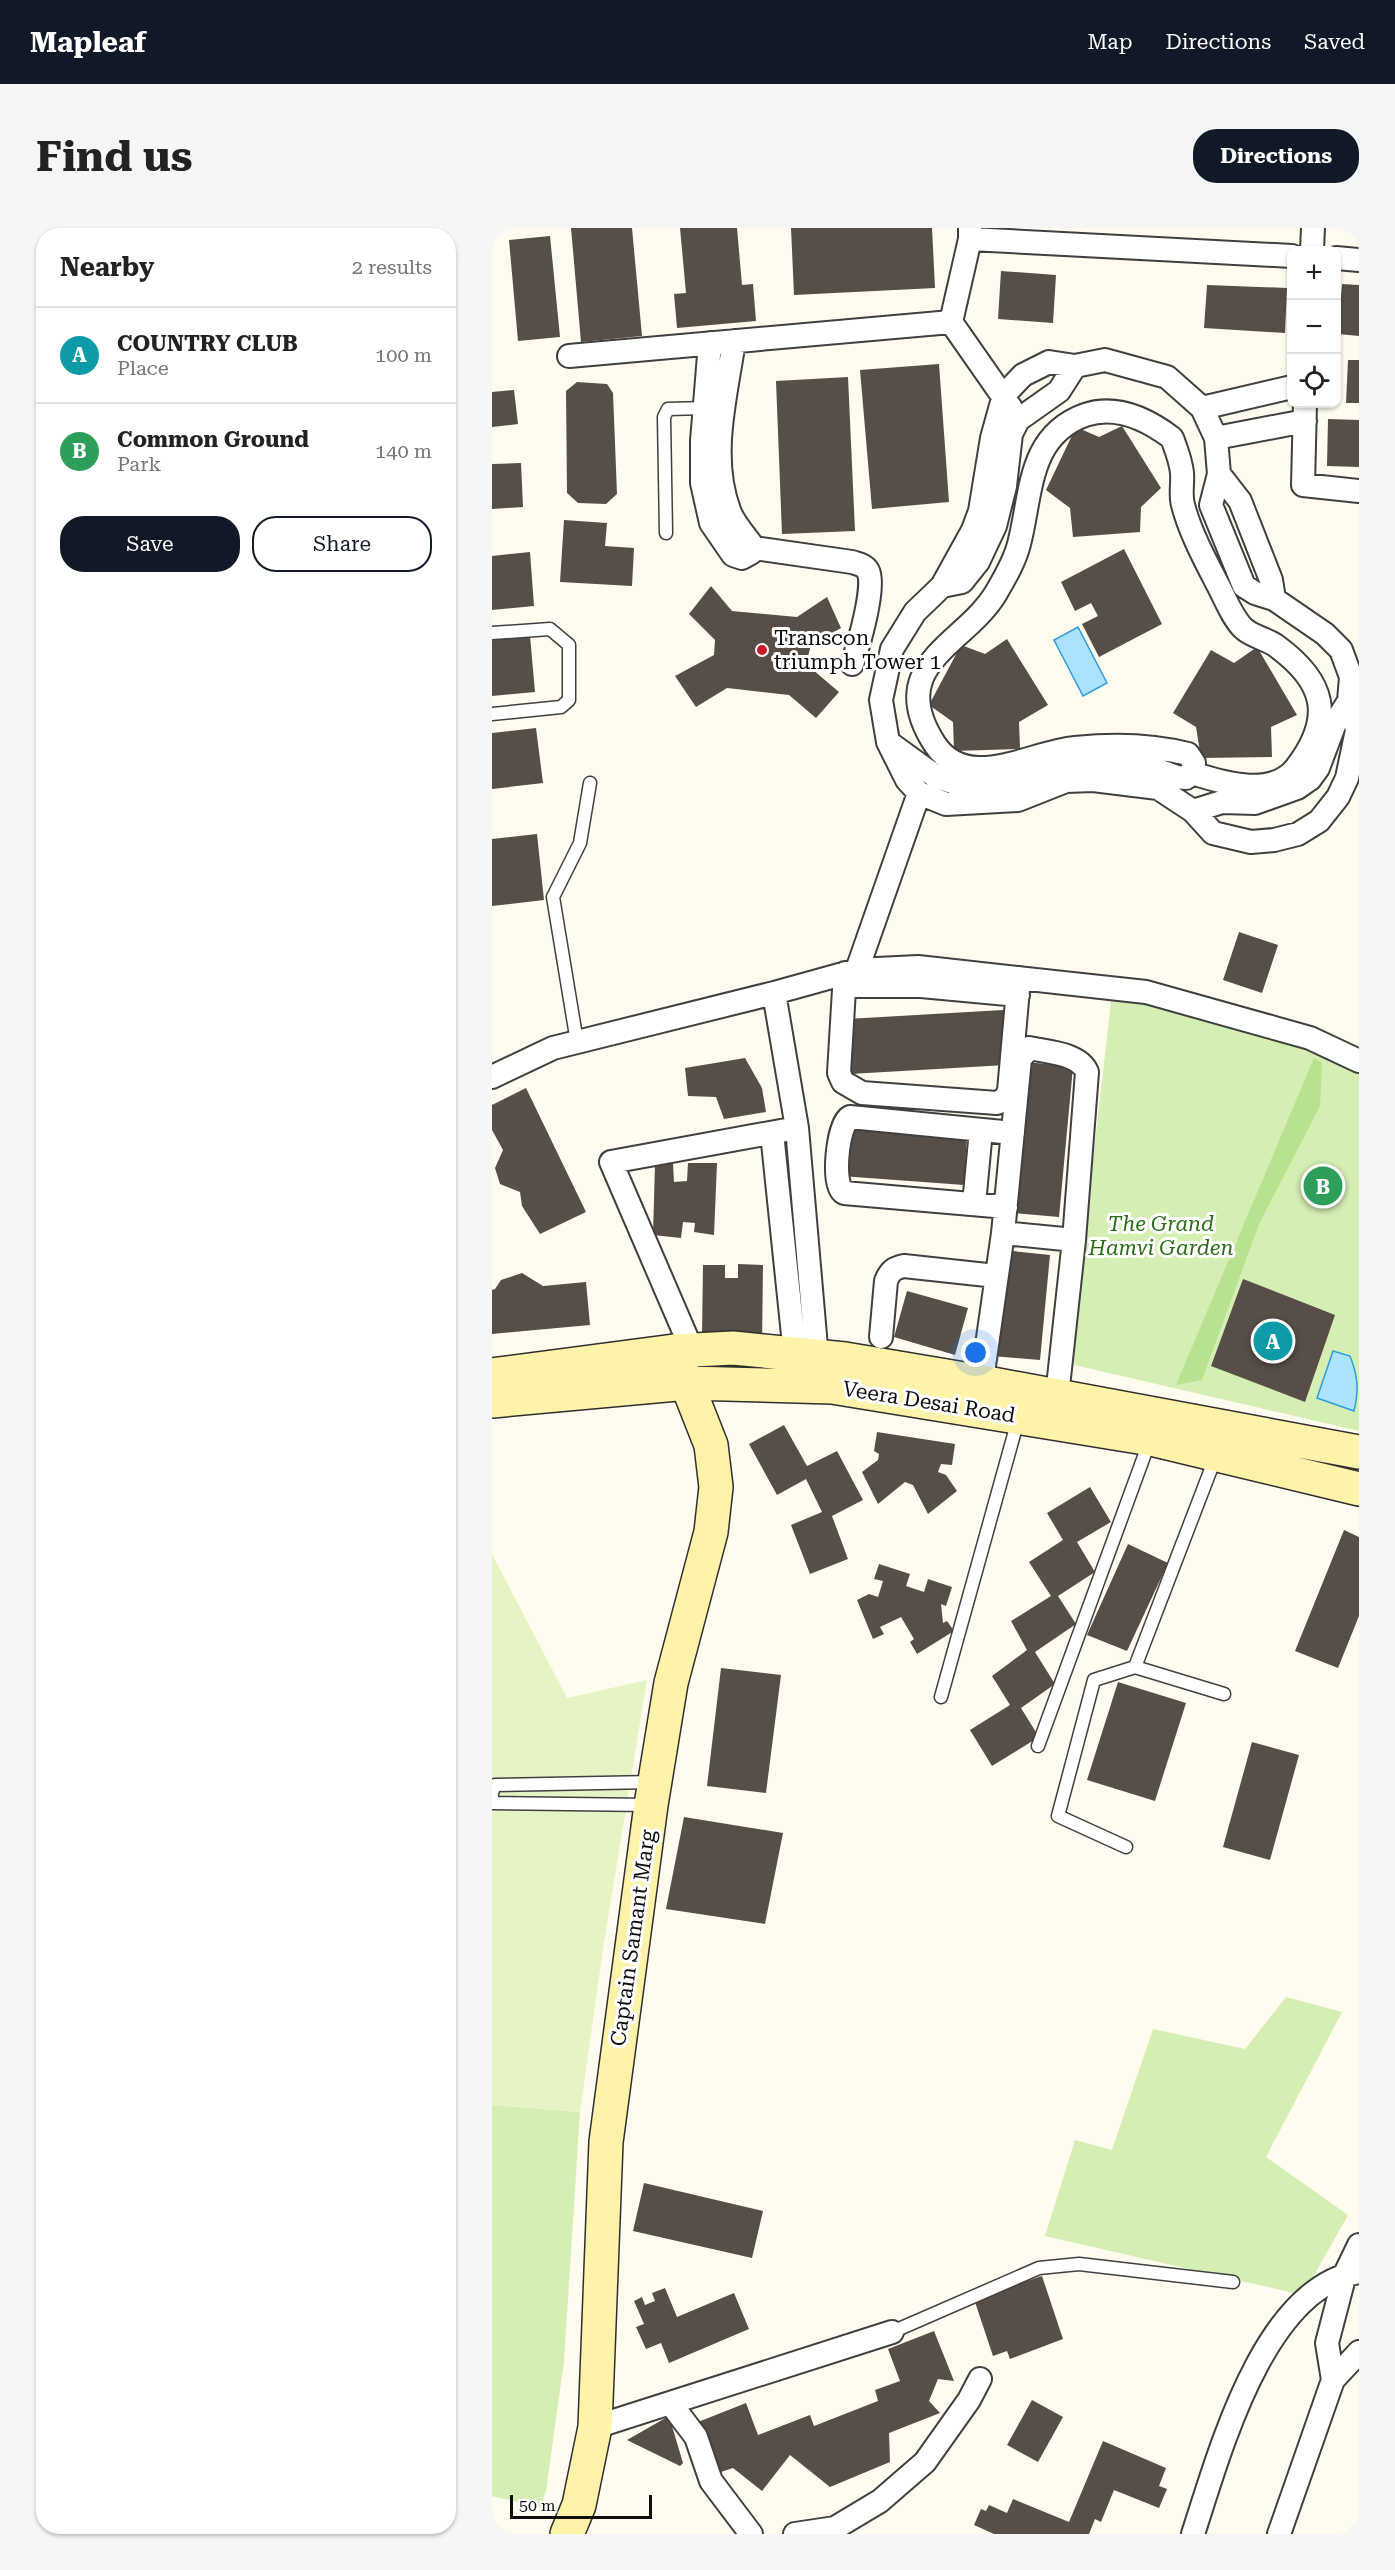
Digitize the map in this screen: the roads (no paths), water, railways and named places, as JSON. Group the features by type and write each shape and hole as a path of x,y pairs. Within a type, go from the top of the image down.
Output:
{"street":[{"path":"1312,246 1313,228"},
{"path":"1018,420 1004,395 951,322 970,234 1287,256"},
{"path":"1341,258 1359,260"},
{"path":"569,356 951,322"},
{"path":"734,341 720,441 720,478 729,512 754,548 852,562 862,565 868,571 870,580 862,636 852,664"},
{"path":"710,343 702,483 711,523 738,558 747,556 754,548"},
{"path":"1105,360 1134,366 1167,377 1202,408 1216,438 1219,474 1240,501 1271,580 1274,599 1325,634 1341,650 1351,677 1349,701 1357,730 1351,766 1338,797 1319,820 1298,834 1274,840 1251,842 1213,832 1193,811 1158,788 1093,780 1066,781 1018,800 946,804 919,793 907,780 888,742 881,700 892,649 915,612 942,586 973,530 980,511 992,438 1004,395 1023,375 1049,362 1075,366 1105,360"},
{"path":"942,586 962,582 978,562 995,526 1005,486 1011,434 1018,420 1059,391 1075,366"},
{"path":"1202,408 1287,388"},
{"path":"888,742 935,776 964,786 987,788 1020,782 1102,759 1144,765 1177,777 1186,778 1192,773 1194,764 1188,754 1152,747 1075,748 989,769 956,764 943,756 944,734 940,727 920,714 919,698 923,677 931,662 951,639 983,611 1005,576 1019,546 1029,484 1042,450 1055,434 1073,419 1097,411 1124,412 1172,438 1182,474 1182,504 1216,581 1244,629 1272,644 1301,665 1319,694 1314,738 1307,753 1292,772 1278,781 1262,784 1234,784 1192,773"},
{"path":"1216,438 1305,412 1303,485 1359,491"},
{"path":"1193,811 1222,802 1255,803 1297,789 1310,779 1318,768 1335,723 1349,701"},
{"path":"919,793 849,976 839,1073 843,1082 851,1089 862,1093 997,1103 1005,1099 1009,1091 1018,986"},
{"path":"492,1077 553,1048 849,976 918,967 1018,986 1146,992 1310,1038 1359,1060"},
{"path":"774,993 797,1128 810,1366"},
{"path":"1057,1396 1074,1240 1088,1072 1084,1065 1070,1058 1029,1048 1023,1052 1020,1059 1003,1233 980,1396 1057,1396 1219,1441 1359,1452"},
{"path":"1006,1207 844,1193 837,1186 836,1176 842,1125 850,1117 1012,1133"},
{"path":"683,1350 612,1162 797,1128"},
{"path":"974,1204 981,1130"},
{"path":"772,1133 810,1366"},
{"path":"1003,1233 1074,1240"},
{"path":"881,1337 886,1281 889,1272 895,1268 904,1266 996,1276"},
{"path":"492,1376 683,1350 733,1348 810,1366"},
{"name":"Captain Samant Marg","path":"567,2534 579,2505 594,2427 606,2142 653,1793 671,1683 711,1532 716,1487 711,1445 688,1383 683,1350"},
{"name":"Veera Desai Road","path":"492,1401 688,1383 810,1366 980,1396 1019,1416 1151,1439 1219,1441 1359,1489"},
{"path":"1333,2380 1327,2343 1352,2273 1359,2245"},
{"path":"1193,2534 1234,2410 1281,2325 1302,2300 1352,2273"},
{"path":"594,2427 892,2332"},
{"path":"1279,2534 1333,2380 1359,2352"},
{"path":"795,2534 835,2528 880,2501 925,2462 969,2400 980,2379"},
{"path":"671,2404 696,2437 711,2481 751,2534"}],"lane":[{"path":"666,533 664,417 668,409 674,407 705,408"},
{"path":"492,633 550,629 568,645 570,679 569,700 561,707 492,714"},
{"path":"577,1042 553,897 580,843 591,783"},
{"path":"941,1697 1019,1416"},
{"path":"1038,1746 1151,1439"},
{"path":"1135,1667 1219,1441"},
{"path":"1126,1847 1058,1816 1094,1680 1135,1667 1224,1694"},
{"path":"495,1785 653,1793 494,1803 492,1795 495,1785"},
{"path":"892,2332 1039,2268 1079,2264 1233,2282"}],"water":[{"path":"1078,627 1107,683 1083,696 1054,640"},
{"path":"1333,1351 1350,1356 1353,1363 1357,1383 1354,1411 1317,1398"}],"place":[{"name":"Transcon triumph Tower 1","path":"762,650"},
{"name":"Common Ground","path":"1323,1186"},
{"name":"COUNTRY CLUB","path":"1273,1341"}],"park label":[{"name":"The Grand Hamvi Garden","path":"1161,1236"}]}
